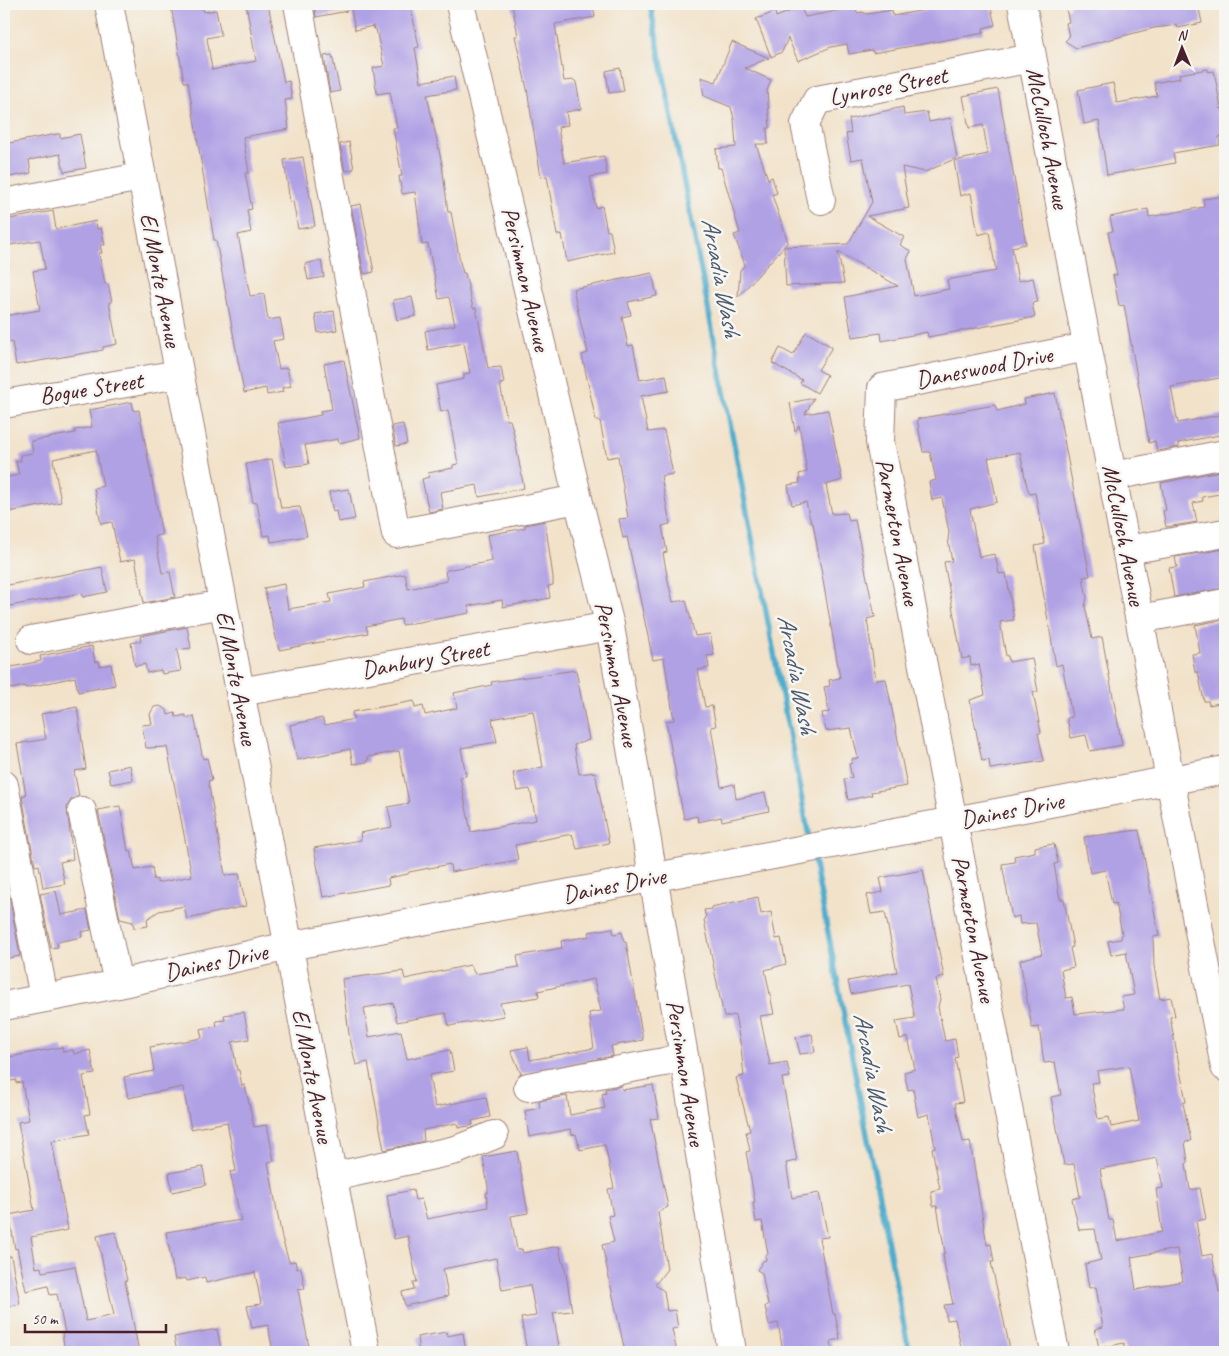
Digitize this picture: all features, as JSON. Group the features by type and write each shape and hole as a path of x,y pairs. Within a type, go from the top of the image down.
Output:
{"street":[{"name":"El Monte Avenue","path":"109,4 366,1352"},
{"path":"298,4 396,534 578,499"},
{"name":"Persimmon Avenue","path":"460,4 610,626 684,1056 732,1352"},
{"name":"McCulloch Avenue","path":"1022,4 1224,1059"},
{"name":"Lynrose Street","path":"821,200 804,124 817,100 1032,58"},
{"path":"4,203 141,177"},
{"name":"Daneswood Drive","path":"882,388 1087,347"},
{"name":"Bogue Street","path":"4,404 179,374"},
{"name":"Parmerton Avenue","path":"882,388 880,442 1054,1352"},
{"path":"1113,476 1225,454"},
{"path":"1127,550 1225,533"},
{"path":"1140,618 1225,603"},
{"path":"31,640 223,604"},
{"name":"Danbury Street","path":"240,692 610,626"},
{"name":"Daines Drive","path":"4,1006 118,984 289,946 1225,770"},
{"path":"4,786 44,998"},
{"path":"82,811 118,984"},
{"path":"528,1087 664,1062 684,1056"},
{"path":"332,1177 456,1150 494,1135"}],"building":[{"path":"195,4 197,9 203,8 204,12 216,10 221,35 207,38 212,70 256,61 246,4 268,4 284,82 289,81 292,99 285,100 289,129 243,137 249,173 245,173 252,209 247,210 251,232 238,235 250,296 264,294 268,320 280,318 284,339 273,341 279,369 287,368 291,386 282,388 283,392 267,395 266,388 244,393 216,240 214,240 188,82 184,82 171,6"},
{"path":"314,4 346,4 347,11 316,17"},
{"path":"350,4 410,4 419,47 415,48 421,82 454,76 456,90 427,95 442,164 448,212 451,212 460,262 463,273 465,273 473,308 476,308 488,368 501,367 504,383 500,384 507,420 510,420 513,430 524,488 479,497 477,485 440,492 443,509 429,512 422,479 429,477 428,473 453,468 453,465 458,464 448,410 441,412 436,385 464,379 464,374 470,373 464,343 428,350 425,331 455,325 449,297 439,299 428,244 422,245 415,192 402,194 399,176 402,176 393,128 397,128 390,92 377,94 373,68 384,66 376,29 373,26 355,30"},
{"path":"512,4 558,4 559,7 593,4 595,17 555,24 564,81 574,80 576,82 581,109 566,112 568,125 558,127 564,163 604,156 607,174 590,177 596,208 602,206 614,252 567,262 562,234 557,235 547,176 541,177 527,89 515,36 518,36"},
{"path":"840,4 856,4 857,13 867,14 892,10 893,16 957,4 990,4 995,25 983,28 984,33 873,53 872,50 849,54 847,44 831,47 798,61 788,38 782,52 771,57 756,19 775,12 776,17 801,7 805,17 841,10"},
{"path":"1069,4 1198,4 1202,23 1178,28 1177,25 1154,28 1076,48 1065,41 1069,37 1066,23 1069,22 1066,9 1070,8"},
{"path":"732,42 769,58 745,68 771,80 767,91 770,128 767,128 768,144 756,144 768,179 772,177 777,193 772,195 788,242 738,297 740,270 745,265 734,235 740,233 721,168 718,168 716,149 736,147 734,119 731,107 704,96 701,77 716,82"},
{"path":"332,55 340,91 330,93 324,56"},
{"path":"620,68 624,91 609,93 606,71"},
{"path":"1208,69 1208,72 1214,71 1221,109 1225,108 1225,136 1219,137 1220,145 1173,153 1175,163 1107,175 1099,121 1084,124 1078,90 1113,83 1117,103 1157,96 1154,83 1180,78 1179,74"},
{"path":"998,89 1026,244 1012,247 1018,281 1033,278 1038,302 1032,303 1035,317 928,337 927,332 882,341 881,333 852,337 845,297 898,286 838,252 844,283 786,286 784,247 848,244 872,202 863,158 851,160 846,134 851,133 849,119 903,107 904,115 927,112 929,122 950,118 957,158 925,172 902,167 909,208 867,216 904,237 900,245 911,251 907,259 914,296 949,289 947,280 996,271 989,232 978,235 971,193 960,196 954,161 988,154 983,125 969,128 963,96"},
{"path":"60,134 60,138 80,134 86,168 64,172 60,154 29,160 31,173 4,178 4,144"},
{"path":"349,142 354,169 345,171 340,144"},
{"path":"303,157 315,226 298,229 293,201 290,202 284,160"},
{"path":"1225,196 1225,377 1171,387 1178,423 1225,414 1225,434 1178,443 1179,447 1157,451 1155,441 1149,443 1124,305 1119,306 1113,275 1117,275 1108,232 1113,231 1110,217 1148,209 1149,217 1204,207 1203,199"},
{"path":"361,204 374,272 364,274 351,206"},
{"path":"53,211 56,229 96,221 97,229 101,228 105,245 100,245 102,253 99,253 105,284 108,284 112,302 109,302 117,344 103,347 103,350 16,365 12,342 4,344 4,316 40,310 33,271 45,269 40,240 4,246 4,220"},
{"path":"321,260 324,277 308,280 305,264"},
{"path":"652,273 657,296 628,302 631,315 622,317 628,346 633,345 640,380 666,375 669,391 641,396 648,432 664,430 673,474 661,476 670,524 662,526 667,552 663,553 669,586 673,602 686,600 695,636 710,634 714,655 707,656 709,668 698,670 705,707 712,706 716,726 711,727 721,787 734,784 736,799 765,793 769,811 722,821 721,817 698,822 697,816 684,819 666,721 674,720 664,658 653,660 627,537 623,538 619,519 628,518 618,456 607,458 600,421 596,421 582,355 588,353 573,289"},
{"path":"412,297 416,316 397,320 393,300"},
{"path":"334,311 337,330 318,333 315,314"},
{"path":"806,332 832,347 818,370 827,375 817,393 800,383 802,380 772,363 780,348 793,355"},
{"path":"344,360 360,438 339,443 338,439 305,445 309,464 286,467 278,423 321,415 320,411 332,409 324,364"},
{"path":"1055,393 1090,576 1083,577 1087,598 1085,606 1092,639 1102,637 1122,745 1090,751 1086,735 1071,738 1067,718 1072,717 1062,664 1056,666 1035,546 1045,544 1035,493 1030,494 1027,487 1020,452 988,458 997,502 970,509 979,557 995,554 999,574 1006,573 1014,620 1000,622 1006,656 1008,656 1009,662 1032,658 1038,692 1033,692 1041,733 1038,733 1044,761 990,769 989,760 982,761 970,700 985,695 979,664 971,666 970,657 962,659 944,562 952,561 948,540 949,532 942,498 932,500 929,482 936,480 930,452 923,452 917,419 995,405 997,411 1025,404 1024,399"},
{"path":"814,398 805,414 828,410 842,480 826,485 832,514 847,513 849,521 855,520 875,617 867,619 876,680 886,679 907,786 871,792 872,795 848,800 844,779 852,778 849,764 852,763 852,759 858,758 851,728 826,731 822,713 829,712 824,687 830,686 829,680 840,678 813,523 811,523 806,502 792,505 788,485 800,483 799,474 807,472 799,425 795,431 790,403"},
{"path":"132,402 134,411 139,410 162,535 155,536 162,573 170,572 175,597 144,603 135,559 120,562 112,522 101,524 94,488 103,486 96,450 53,459 61,502 4,513 4,478 19,475 16,461 21,461 20,455 33,453 31,441 75,433 75,430 92,427 89,410"},
{"path":"403,424 407,444 396,446 392,426"},
{"path":"272,459 281,508 300,507 307,536 271,542 270,535 263,536 257,502 253,503 246,464"},
{"path":"1225,470 1225,493 1202,497 1203,501 1193,503 1197,522 1166,527 1163,511 1166,510 1161,483"},
{"path":"349,489 355,519 338,522 336,511 333,512 329,492"},
{"path":"545,521 553,577 553,585 548,586 550,598 503,607 502,600 468,606 470,613 402,625 401,619 366,626 368,633 279,650 264,588 284,584 288,609 331,602 329,594 365,587 364,582 405,574 408,589 447,581 445,572 447,570 492,561 487,535 525,528 525,525"},
{"path":"1225,549 1225,588 1174,597 1169,568 1177,567 1175,557"},
{"path":"102,567 107,592 83,597 82,593 4,607 4,586"},
{"path":"1222,620 1225,640 1225,702 1209,705 1208,701 1204,701 1198,672 1195,672 1192,654 1200,653 1195,625"},
{"path":"187,627 191,648 177,650 181,671 162,674 161,670 147,673 145,664 135,666 131,643 141,641 140,636"},
{"path":"92,646 95,662 99,661 100,666 111,664 115,685 78,692 75,677 25,688 25,686 11,689 7,668 41,661 40,656"},
{"path":"576,670 589,740 574,745 579,774 595,772 609,843 577,849 572,834 515,845 518,860 451,872 450,864 388,878 389,885 323,897 314,848 361,840 360,833 392,827 388,807 409,803 399,751 368,757 368,762 353,764 350,749 297,760 290,725 322,718 325,725 354,719 352,712 414,701 415,708 423,706 425,715 457,708 454,693 492,685 491,682","holes":["533,711 543,767 513,773 517,791 530,789 536,820 471,832 460,777 466,776 461,748 497,742 492,719"]},
{"path":"160,706 167,710 168,715 175,713 176,717 186,715 186,718 194,716 203,759 207,758 212,780 208,781 225,875 239,874 246,906 187,919 184,906 159,911 147,919 148,926 134,928 133,922 120,919 98,810 120,806 128,851 131,850 135,870 152,867 154,880 157,879 157,883 192,876 167,747 146,748 142,725 152,724 150,714 154,707"},
{"path":"77,707 86,769 74,771 79,796 71,800 67,807 73,859 60,862 65,884 43,888 39,865 35,866 22,796 26,795 17,744 46,739 41,714"},
{"path":"130,765 133,780 111,784 108,770"},
{"path":"1139,830 1159,936 1153,937 1154,966 1160,999 1171,997 1175,1016 1170,1017 1186,1102 1183,1103 1191,1141 1185,1142 1190,1190 1200,1188 1206,1219 1196,1221 1202,1256 1212,1254 1219,1292 1222,1291 1225,1308 1225,1352 1125,1352 1124,1343 1099,1348 1095,1329 1103,1327 1096,1287 1089,1288 1085,1264 1101,1260 1095,1229 1079,1230 1072,1199 1080,1197 1074,1164 1064,1165 1051,1097 1061,1095 1055,1062 1044,1063 1039,1027 1032,1028 1020,960 1042,954 1036,923 1020,924 1019,916 1012,918 1002,864 1015,862 1014,856 1035,852 1035,847 1054,844 1058,863 1054,864 1060,899 1064,899 1073,947 1070,948 1074,967 1061,970 1066,998 1072,997 1075,1014 1124,1009 1121,997 1134,995 1126,952 1111,955 1108,941 1121,939 1122,934 1116,903 1112,904 1105,870 1090,873 1084,837","holes":["1129,1066 1139,1121 1111,1127 1109,1117 1098,1119 1091,1083 1099,1082 1097,1071","1157,1158 1163,1188 1156,1189 1162,1232 1117,1241 1113,1220 1109,1220 1100,1169","1177,1249 1183,1281 1136,1290 1131,1257"]},
{"path":"923,870 944,977 936,979 940,999 938,1007 945,1041 955,1039 958,1057 955,1058 963,1102 955,1103 963,1142 970,1141 987,1245 991,1244 994,1262 991,1262 1010,1349 1004,1350 1004,1352 962,1352 955,1319 947,1320 944,1305 953,1304 945,1269 943,1253 945,1253 937,1206 933,1206 931,1191 940,1189 932,1148 935,1147 929,1114 918,1117 913,1089 908,1090 904,1072 915,1069 908,1037 900,1039 896,1021 915,1018 908,984 851,994 848,981 897,972 885,912 871,914 867,895 883,892 880,878"},
{"path":"56,891 61,915 87,910 91,930 81,932 82,937 57,942 58,947 51,948 40,894"},
{"path":"758,897 761,914 771,912 776,939 781,938 786,964 765,970 774,1014 760,1016 770,1065 787,1062 790,1077 782,1078 797,1161 786,1163 792,1198 819,1193 828,1237 819,1238 833,1314 835,1314 840,1339 831,1341 833,1352 783,1352 778,1323 769,1325 765,1306 768,1305 762,1273 757,1270 763,1261 766,1260 765,1255 768,1254 762,1221 756,1222 753,1202 755,1202 746,1152 750,1151 746,1132 750,1131 736,1078 744,1076 741,1048 735,1015 724,1017 704,920 706,918 704,910"},
{"path":"10,900 20,956 4,959 4,901"},
{"path":"612,928 614,934 622,932 624,942 626,942 643,1040 611,1046 613,1056 521,1074 511,1050 528,1047 530,1060 594,1048 589,1013 601,1011 594,979 538,991 539,997 500,1003 504,1016 449,1026 446,1013 397,1022 393,1003 364,1008 369,1037 401,1031 407,1059 450,1050 454,1071 429,1075 435,1107 486,1097 490,1117 472,1121 473,1125 458,1128 457,1123 423,1130 424,1141 384,1150 368,1062 356,1065 349,1034 342,979 403,971 405,979 470,965 475,974 519,967 517,956 562,948 561,941 590,936 589,932"},
{"path":"244,1012 249,1039 232,1042 237,1070 239,1070 242,1086 245,1085 254,1127 267,1125 274,1161 268,1162 282,1238 289,1262 295,1261 297,1269 301,1268 305,1289 298,1290 310,1352 273,1352 268,1325 252,1328 247,1306 261,1304 255,1272 206,1283 205,1277 187,1281 186,1278 175,1280 166,1232 241,1220 230,1172 236,1171 227,1122 191,1129 183,1087 128,1098 124,1077 154,1071 150,1047 202,1038 200,1029 217,1026 216,1021 225,1020 224,1015"},
{"path":"812,1034 815,1052 800,1054 796,1037"},
{"path":"62,1047 63,1052 73,1050 74,1054 90,1050 95,1074 83,1076 90,1114 85,1115 89,1134 52,1141 68,1230 31,1237 36,1268 41,1267 42,1272 75,1266 86,1321 114,1315 97,1236 115,1232 127,1280 125,1281 139,1352 65,1352 62,1333 65,1333 57,1294 50,1295 48,1286 26,1291 17,1248 15,1249 9,1215 34,1210 18,1122 29,1120 22,1082 16,1083 16,1080 4,1082 4,1058"},
{"path":"653,1085 659,1118 650,1119 668,1207 658,1212 667,1269 655,1285 664,1291 667,1311 675,1310 678,1328 672,1329 677,1352 625,1352 602,1245 614,1242 608,1216 613,1215 608,1189 614,1188 605,1145 580,1150 576,1134 572,1135 571,1129 529,1137 525,1111 540,1108 539,1101 567,1096 570,1115 605,1108 602,1094 606,1093 605,1089 621,1086 622,1090"},
{"path":"517,1151 528,1213 511,1216 517,1250 522,1249 523,1253 559,1246 562,1262 564,1262 572,1311 553,1313 559,1346 527,1352 521,1318 536,1316 530,1285 502,1290 496,1258 443,1269 448,1296 405,1306 402,1292 414,1289 413,1282 417,1282 408,1236 394,1239 387,1195 413,1190 415,1200 421,1199 427,1219 488,1207 486,1193 488,1193 488,1187 483,1157"},
{"path":"203,1167 206,1185 172,1192 169,1173"},
{"path":"11,1256 20,1304 4,1307 4,1257"},
{"path":"217,1329 222,1352 177,1352 174,1337"},
{"path":"446,1332 447,1336 463,1333 466,1352 419,1352 417,1337"}],"waterway":[{"name":"Arcadia Wash","path":"650,4 810,842"},
{"name":"Arcadia Wash","path":"813,855 909,1352"}]}
